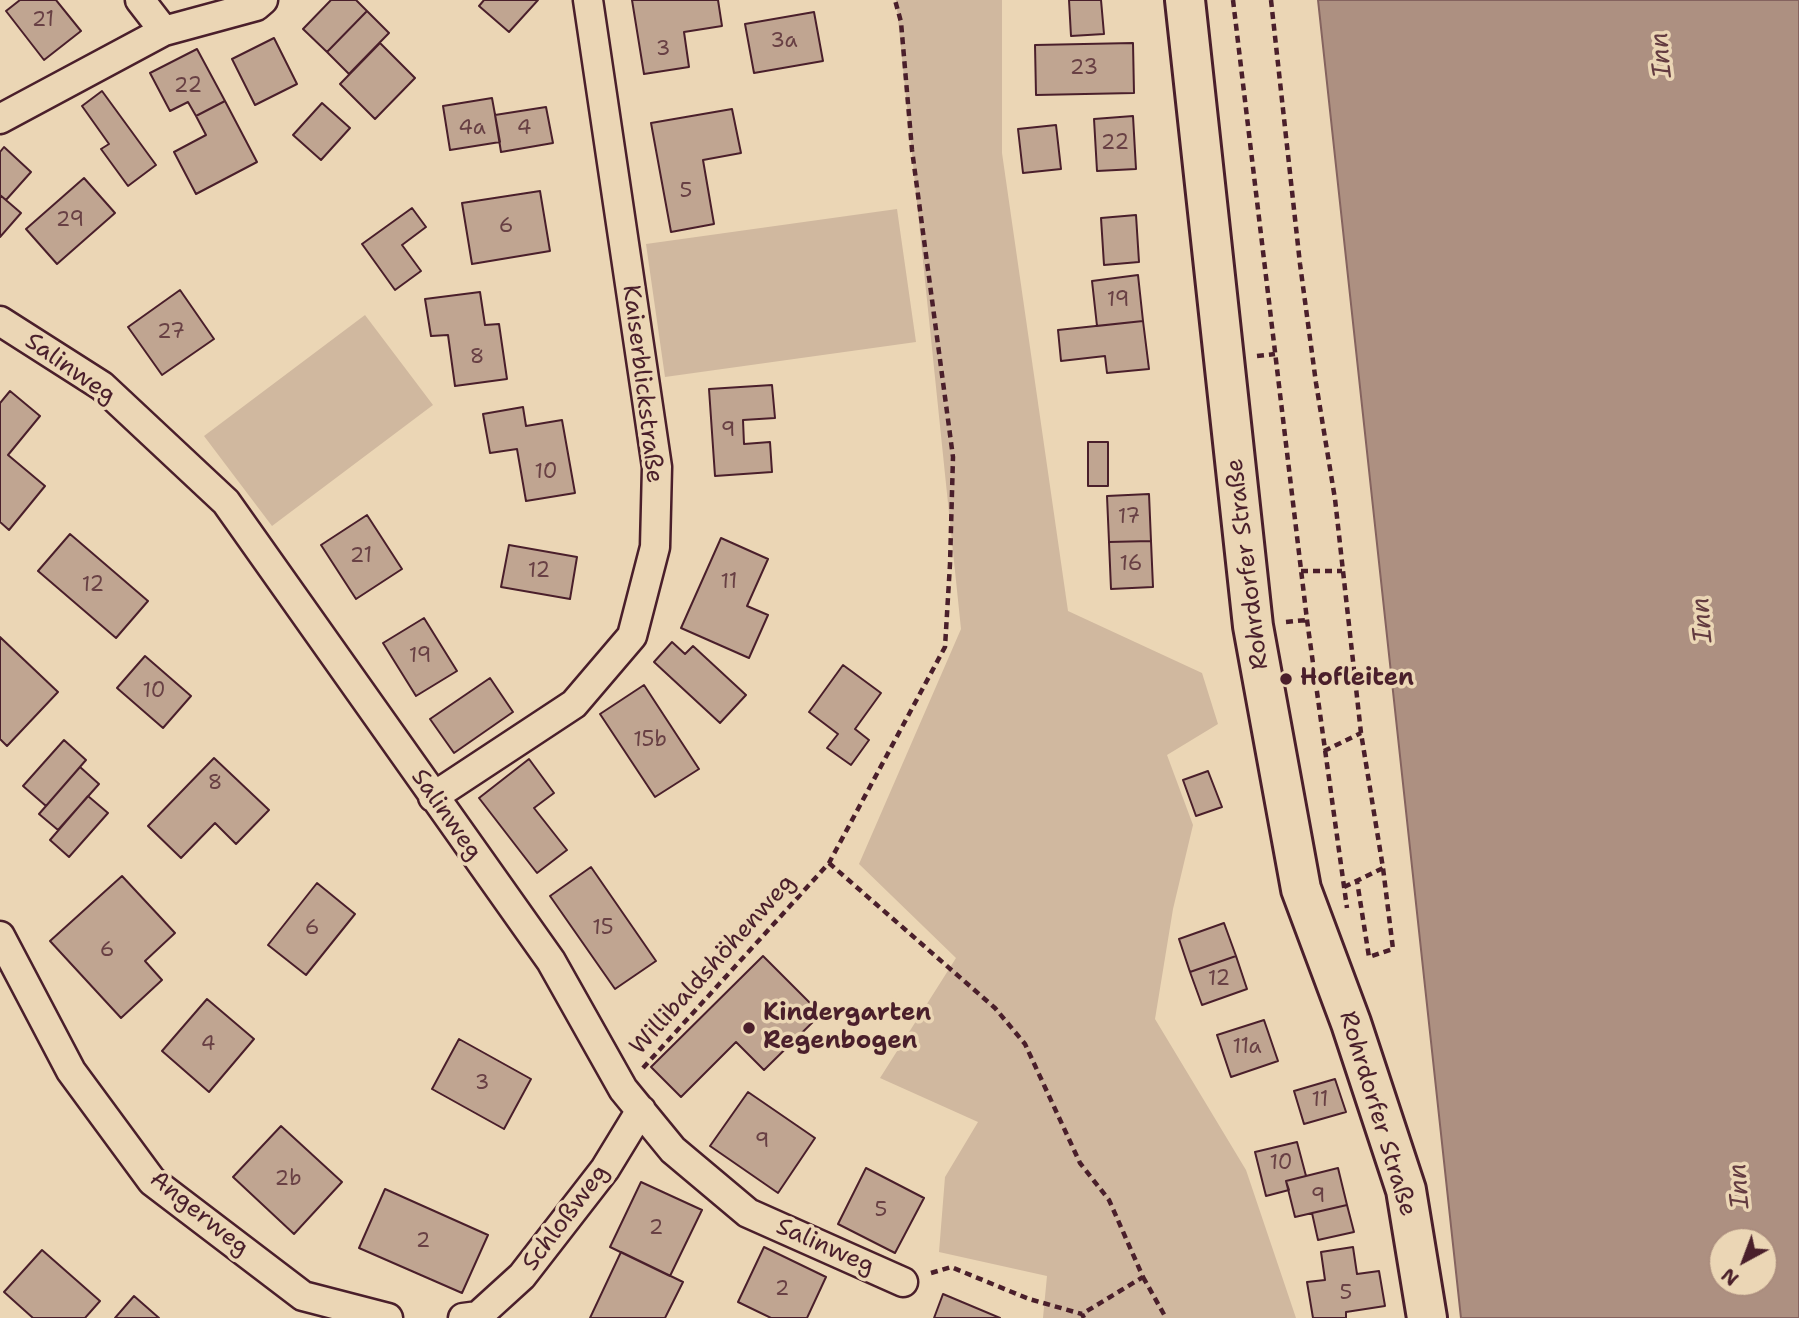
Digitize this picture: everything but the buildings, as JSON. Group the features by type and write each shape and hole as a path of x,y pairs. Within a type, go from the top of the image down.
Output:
{"main road":[{"name":"Rohrdorfer Straße","path":"1185,0 1253,626 1264,693 1301,889 1351,1023 1406,1190 1427,1318"}],"street":[{"path":"140,0 164,31"},
{"path":"0,119 164,31 256,6 263,0"},
{"name":"Kaiserblickstraße","path":"433,797 574,704 632,636 654,547 657,467 588,0"},
{"name":"Salinweg","path":"0,321 102,386 226,502 551,961 632,1100 673,1150 748,1213 903,1282"},
{"name":"Angerweg","path":"0,936 71,1070 152,1181 303,1296 388,1318"},
{"name":"Schloßweg","path":"471,1317 522,1276 605,1169 632,1100"}],"path":[{"name":"Willibaldshöhenweg","path":"632,1100 829,863 945,647 953,457 912,150 901,22 895,0"},
{"path":"1233,0 1301,570 1347,913"},
{"path":"1271,0 1300,264 1335,499 1361,733 1393,949 1369,957 1357,881"},
{"path":"1301,570 1342,571"},
{"path":"1324,751 1361,733"},
{"path":"829,863 995,1008 1025,1044 1080,1163 1109,1200 1143,1276 1166,1318"},
{"path":"1344,887 1383,868"},
{"path":"903,1282 951,1267 1029,1299 1083,1316 1143,1276"}],"shaded area":[{"path":"896,0 1002,0 1002,153 1068,611 1202,673 1218,724 1167,755 1193,825 1173,909 1155,1019 1246,1170 1296,1318 1043,1318 1047,1276 939,1252 945,1177 978,1122 880,1078 956,958 859,864 961,629"},
{"path":"897,209 916,342 665,377 646,244"},
{"path":"365,315 433,405 272,526 204,436"}],"water":[{"name":"Inn","path":"1318,0 1799,0 1799,1318 1461,1318"}],"place":[{"name":"Hofleiten","path":"1286,679"},
{"name":"Kindergarten Regenbogen","path":"749,1028"}]}
